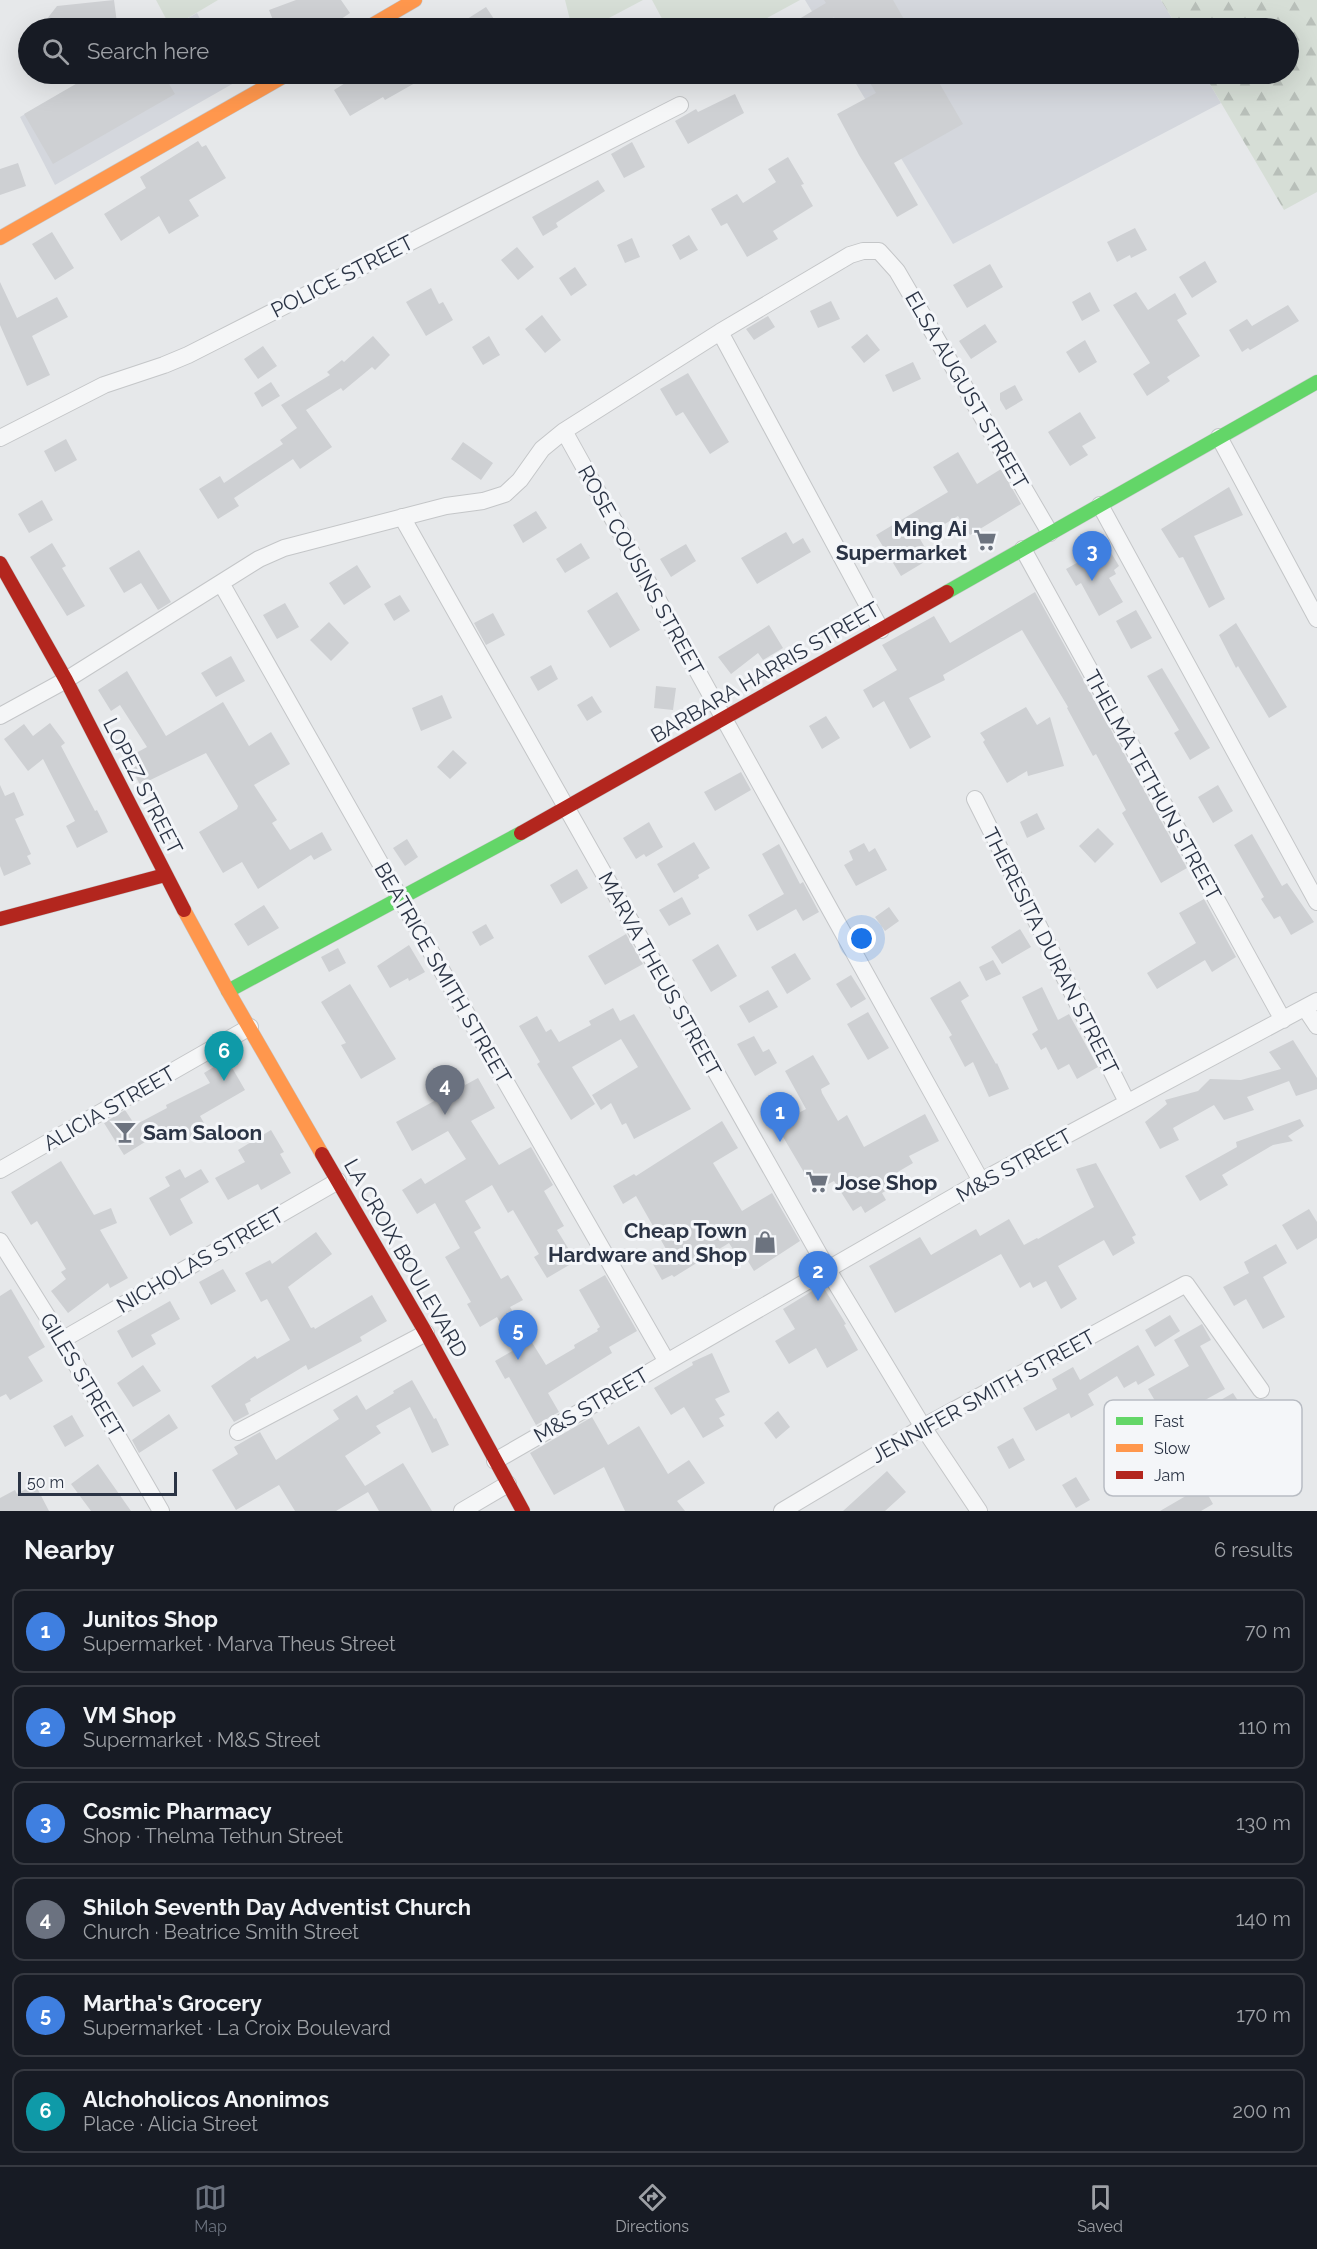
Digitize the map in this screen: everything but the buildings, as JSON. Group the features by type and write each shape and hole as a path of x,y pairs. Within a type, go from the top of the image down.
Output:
{"street":[{"path":"384,18 415,0"},
{"path":"0,238 270,84"},
{"name":"POLICE STREET","path":"0,438 104,385 164,365 188,354 680,105"},
{"name":"ELSA AUGUST STREET","path":"720,332 850,255 863,251 879,251 897,270 1050,533"},
{"path":"0,716 66,680 259,558 284,548 402,517 446,506 483,501 505,494 519,480 542,449 564,431 720,332 881,630"},
{"name":"BARBARA HARRIS STREET","path":"228,991 567,808 1317,382"},
{"name":"ROSE COUSINS STREET","path":"564,431 981,1181"},
{"path":"1219,437 1317,619"},
{"path":"1100,505 1317,902"},
{"name":"MARVA THEUS STREET","path":"402,517 828,1270 923,1427 979,1511"},
{"name":"THELMA TETHUN STREET","path":"1023,549 1283,1020"},
{"name":"LOPEZ STREET","path":"0,563 66,680 165,875 250,1028"},
{"name":"BEATRICE SMITH STREET","path":"221,583 667,1362"},
{"name":"THERESITA DURAN STREET","path":"975,799 1127,1102"},
{"path":"0,919 165,875"},
{"path":"1311,1004 1317,1026"},
{"name":"M&S STREET","path":"495,1461 981,1181 1311,1004"},
{"name":"ALICIA STREET","path":"0,1170 250,1028"},
{"name":"LA CROIX BOULEVARD","path":"250,1028 426,1333 523,1511"},
{"name":"NICHOLAS STREET","path":"62,1340 338,1181"},
{"name":"GILES STREET","path":"0,1241 62,1340 161,1511"},
{"name":"JENNIFER SMITH STREET","path":"782,1511 923,1427 1186,1284 1261,1390"},
{"path":"238,1432 426,1333"},
{"path":"462,1511 508,1484"}],"shaded area":[{"path":"805,0 1161,0 1172,18 816,18"},
{"path":"197,13 200,18 188,18"},
{"path":"77,84 232,84 55,185 20,117"},
{"path":"856,84 1210,84 1221,103 953,244"}],"green space":[{"path":"156,0 218,0 188,18 166,18"},
{"path":"565,0 643,0 609,18 570,18"},
{"path":"652,0 800,0 767,18 662,18"},
{"path":"1161,0 1317,0 1317,192 1284,210 1210,84 1299,84 1299,18 1172,18"}],"traffic: fast":[{"path":"947,592 1317,382"},
{"path":"228,991 521,833"}],"traffic: slow":[{"path":"384,18 415,0"},
{"path":"0,238 270,84"},
{"path":"184,910 322,1154"}],"traffic: jam":[{"path":"0,563 66,680 184,910"},
{"path":"521,833 947,592"},
{"path":"0,919 165,875"},
{"path":"322,1154 426,1333 523,1511"}],"place":[{"name":"Ming Ai Supermarket","path":"985,540"},
{"name":"Cosmic Pharmacy","path":"1092,581"},
{"name":"Alchoholicos Anonimos","path":"224,1081"},
{"name":"Shiloh Seventh Day Adventist Church","path":"445,1115"},
{"name":"Sam Saloon","path":"125,1132"},
{"name":"Junitos Shop","path":"780,1142"},
{"name":"Jose Shop","path":"817,1182"},
{"name":"Cheap Town Hardware and Shop","path":"765,1242"},
{"name":"VM Shop","path":"818,1301"},
{"name":"Martha's Grocery","path":"518,1360"}]}
